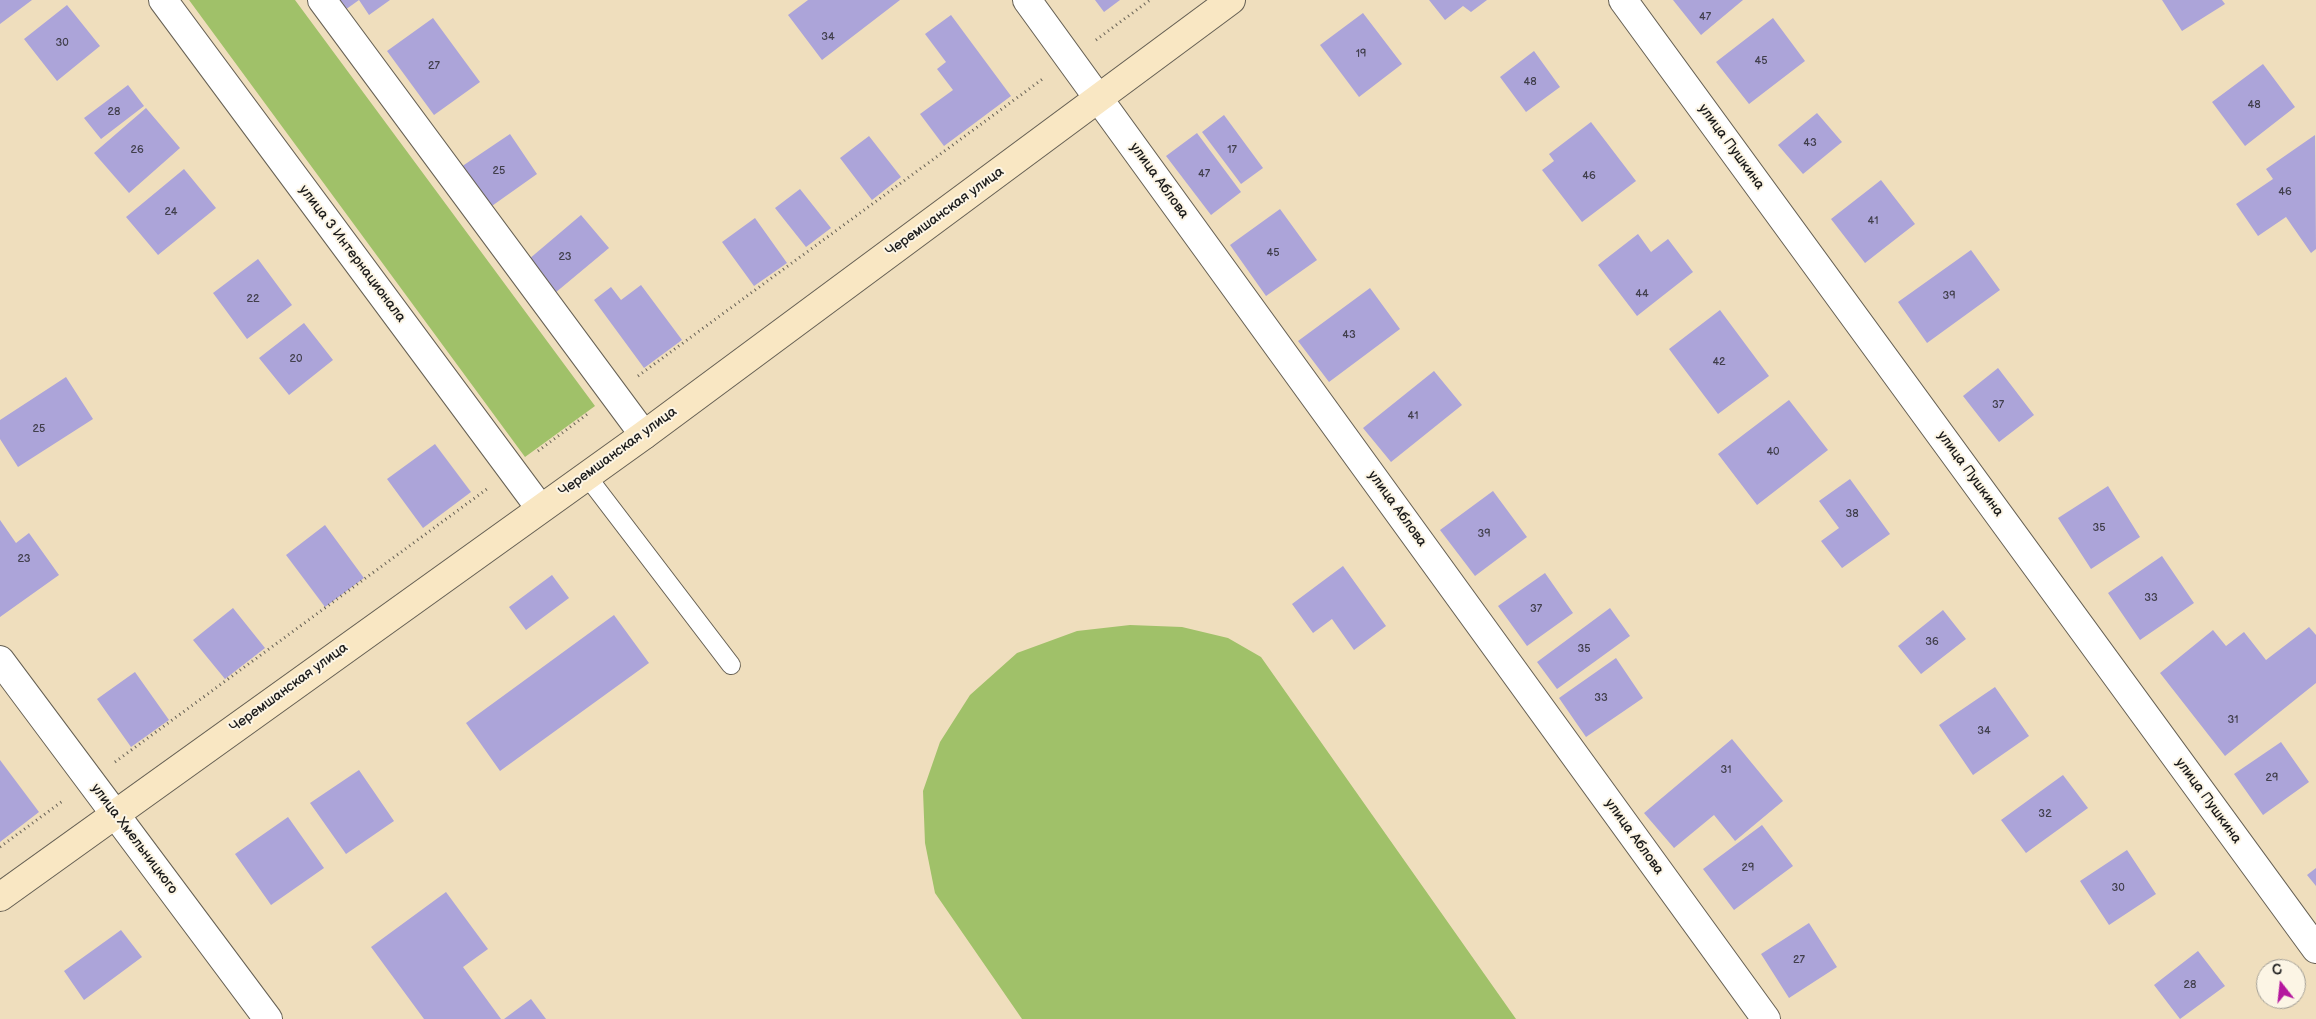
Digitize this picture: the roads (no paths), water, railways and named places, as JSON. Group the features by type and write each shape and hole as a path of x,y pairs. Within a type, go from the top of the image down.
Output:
{"main road":[{"name":"Черемшанская улица","path":"0,897 115,812 644,435 1231,0"}],"street":[{"name":"улица 3 Интернационала","path":"163,0 540,508"},
{"path":"322,0 644,435"},
{"name":"улица Аблова","path":"1027,0 1766,1019"},
{"name":"улица Пушкина","path":"1623,0 2316,949"},
{"name":"улица Хмельницкого","path":"5,675 91,780 268,1019"}],"lane":[{"path":"586,475 731,665"}]}
